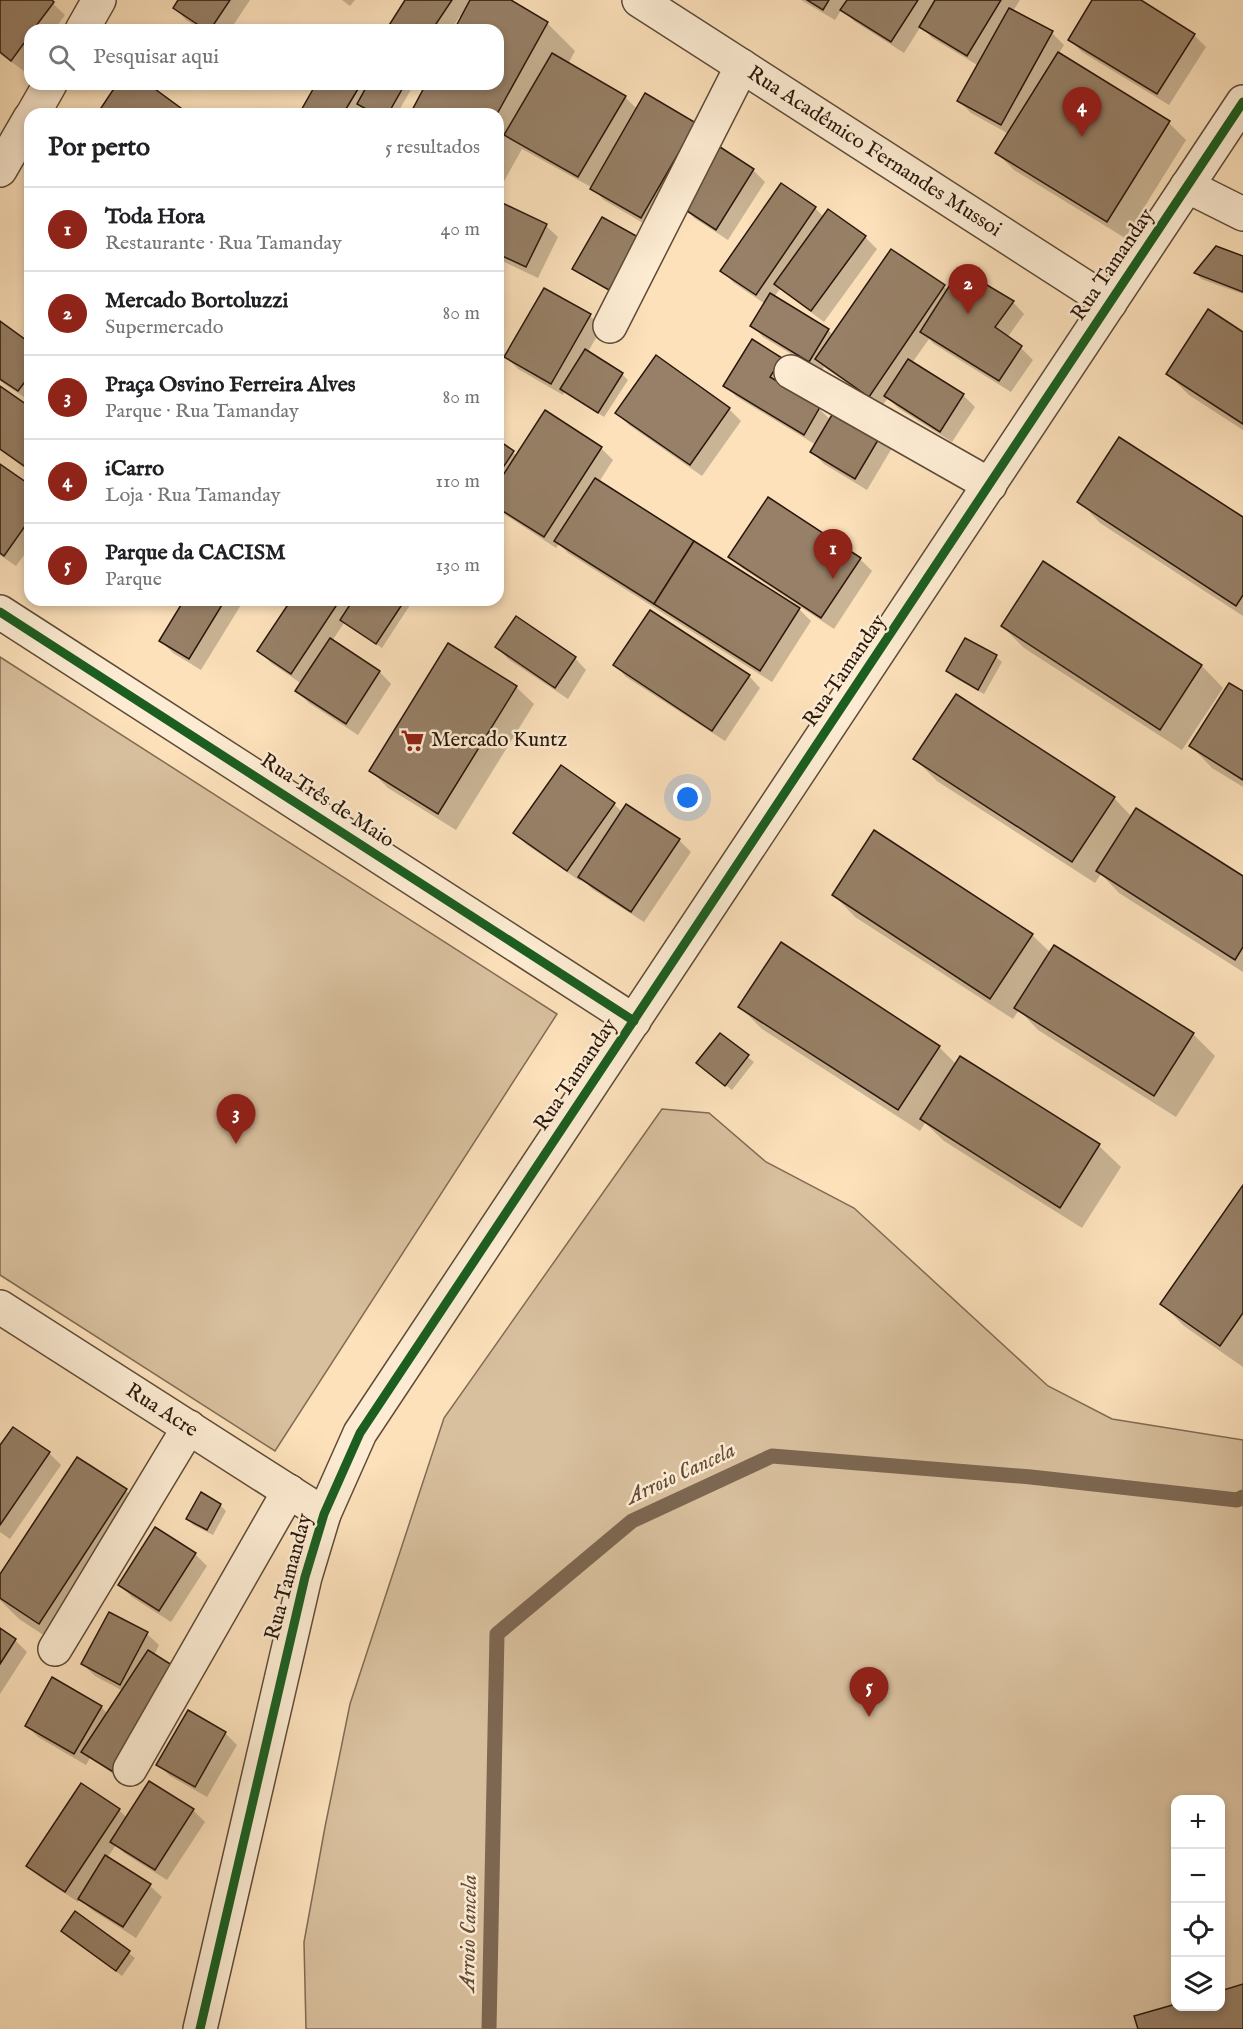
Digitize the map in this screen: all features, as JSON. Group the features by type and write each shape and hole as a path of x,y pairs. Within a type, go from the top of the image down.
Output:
{"street":[{"path":"85,24 99,0"},
{"name":"Rua Acadêmico Fernandes Mussoi","path":"639,0 1110,303"},
{"path":"610,326 742,66"},
{"path":"36,108 47,90"},
{"name":"Rua Tamanday","path":"200,2029 305,1577 324,1514 360,1433 1243,102"},
{"path":"0,170 24,128"},
{"path":"1188,186 1243,214"},
{"path":"791,372 990,485"},
{"name":"Rua Três de Maio","path":"0,612 634,1020"},
{"name":"Rua Acre","path":"0,1307 324,1514"},
{"path":"55,1649 189,1427"},
{"path":"130,1769 289,1491"}],"shaded area":[{"path":"0,657 557,1014 275,1451 0,1275"},
{"path":"662,1109 709,1113 766,1162 854,1208 1048,1386 1112,1419 1243,1440 1243,2029 306,2029 304,1942 350,1704 444,1418"}],"building":[{"path":"0,0 52,0 54,2 38,24 24,24 24,43 11,61 0,52"},
{"path":"178,0 230,0 214,24 197,24 173,8"},
{"path":"405,0 452,0 436,24 390,24"},
{"path":"470,0 511,0 548,22 500,108 413,108 423,90 504,90 504,24 457,24"},
{"path":"807,0 829,0 823,10"},
{"path":"847,0 918,0 891,42 840,10"},
{"path":"935,0 1001,0 967,56 919,27"},
{"path":"1092,0 1141,0 1195,34 1157,94 1068,40"},
{"path":"1009,8 1053,31 1001,125 957,101"},
{"path":"1058,52 1170,121 1107,222 995,153"},
{"path":"552,53 626,96 578,177 504,135"},
{"path":"113,90 156,90 181,108 101,108"},
{"path":"313,90 357,90 347,108 302,108"},
{"path":"365,90 402,90 391,108 364,108 357,104"},
{"path":"645,93 696,123 641,218 590,189"},
{"path":"720,147 754,169 716,230 681,207"},
{"path":"781,183 816,207 756,295 720,271"},
{"path":"504,204 547,224 526,267 504,257"},
{"path":"828,209 866,236 811,311 774,284"},
{"path":"602,217 640,238 609,290 572,269"},
{"path":"1216,246 1243,256 1243,292 1194,273"},
{"path":"891,249 945,285 869,397 815,359"},
{"path":"960,269 1014,301 995,327 1022,346 999,381 920,332"},
{"path":"544,288 591,314 551,384 504,357"},
{"path":"770,293 829,329 809,362 750,326"},
{"path":"1208,309 1243,332 1243,424 1166,374"},
{"path":"0,321 24,339 24,383 18,391 0,379"},
{"path":"752,339 782,358 770,377 820,407 804,435 723,386"},
{"path":"585,349 623,373 598,413 560,389"},
{"path":"656,355 730,408 690,465 615,413"},
{"path":"908,359 964,394 940,432 884,396"},
{"path":"0,386 24,403 24,466 0,449"},
{"path":"836,408 881,435 855,479 810,452"},
{"path":"545,410 602,447 544,537 504,512 504,474"},
{"path":"1119,437 1243,517 1243,595 1236,606 1077,502"},
{"path":"504,444 514,451 504,466"},
{"path":"0,464 24,481 24,528 4,556 0,553"},
{"path":"595,478 694,541 654,604 554,541"},
{"path":"768,497 861,558 821,618 728,557"},
{"path":"694,541 800,608 760,671 654,604"},
{"path":"1043,561 1202,665 1160,730 1001,626"},
{"path":"180,606 221,606 189,659 159,641"},
{"path":"287,606 336,606 291,674 257,651"},
{"path":"349,606 401,606 376,644 340,620"},
{"path":"650,610 750,675 712,731 613,665"},
{"path":"516,616 576,657 555,688 495,647"},
{"path":"330,638 380,671 346,724 295,691"},
{"path":"965,638 997,655 978,690 946,671"},
{"path":"448,643 517,686 438,814 369,771"},
{"path":"1229,683 1243,691 1243,780 1189,746"},
{"path":"956,694 1115,797 1072,862 913,759"},
{"path":"561,765 615,803 567,871 513,833"},
{"path":"626,804 680,839 631,912 578,877"},
{"path":"1136,808 1243,876 1243,947 1235,960 1096,871"},
{"path":"874,830 1033,934 990,999 832,895"},
{"path":"781,942 940,1046 898,1110 738,1007"},
{"path":"1054,945 1194,1033 1154,1096 1014,1008"},
{"path":"720,1033 749,1055 725,1086 696,1063"},
{"path":"960,1056 1100,1144 1060,1208 920,1119"},
{"path":"1243,1185 1243,1313 1220,1346 1160,1304"},
{"path":"13,1427 50,1452 0,1525 0,1445"},
{"path":"77,1457 127,1489 39,1624 0,1598 0,1574"},
{"path":"201,1492 221,1504 207,1530 186,1519"},
{"path":"155,1527 196,1553 159,1611 118,1585"},
{"path":"109,1612 148,1632 120,1685 81,1664"},
{"path":"0,1628 16,1639 0,1664"},
{"path":"148,1650 183,1672 115,1773 81,1752"},
{"path":"52,1677 102,1706 74,1754 25,1726"},
{"path":"188,1710 226,1732 195,1787 156,1765"},
{"path":"149,1781 194,1809 155,1870 110,1842"},
{"path":"81,1783 120,1809 65,1892 26,1866"},
{"path":"105,1855 151,1884 123,1927 78,1899"},
{"path":"75,1911 130,1951 116,1971 61,1931"},
{"path":"1243,1984 1243,2029 1138,2029 1134,2016 1171,2005 1171,2011 1225,2011 1225,1989"}],"waterway":[{"name":"Arroio Cancela","path":"489,2029 497,1634 632,1521 772,1456 1031,1477 1237,1500 1243,1497"}],"cycle path":[{"path":"200,2029 305,1577 324,1514 360,1433 1243,102"},
{"path":"0,612 634,1021"}],"place":[{"name":"iCarro","path":"1082,137"},
{"name":"Mercado Bortoluzzi","path":"968,314"},
{"name":"Toda Hora","path":"833,579"},
{"name":"Mercado Kuntz","path":"413,740"},
{"name":"Praça Osvino Ferreira Alves","path":"236,1144"},
{"name":"Parque da CACISM","path":"869,1717"}]}
